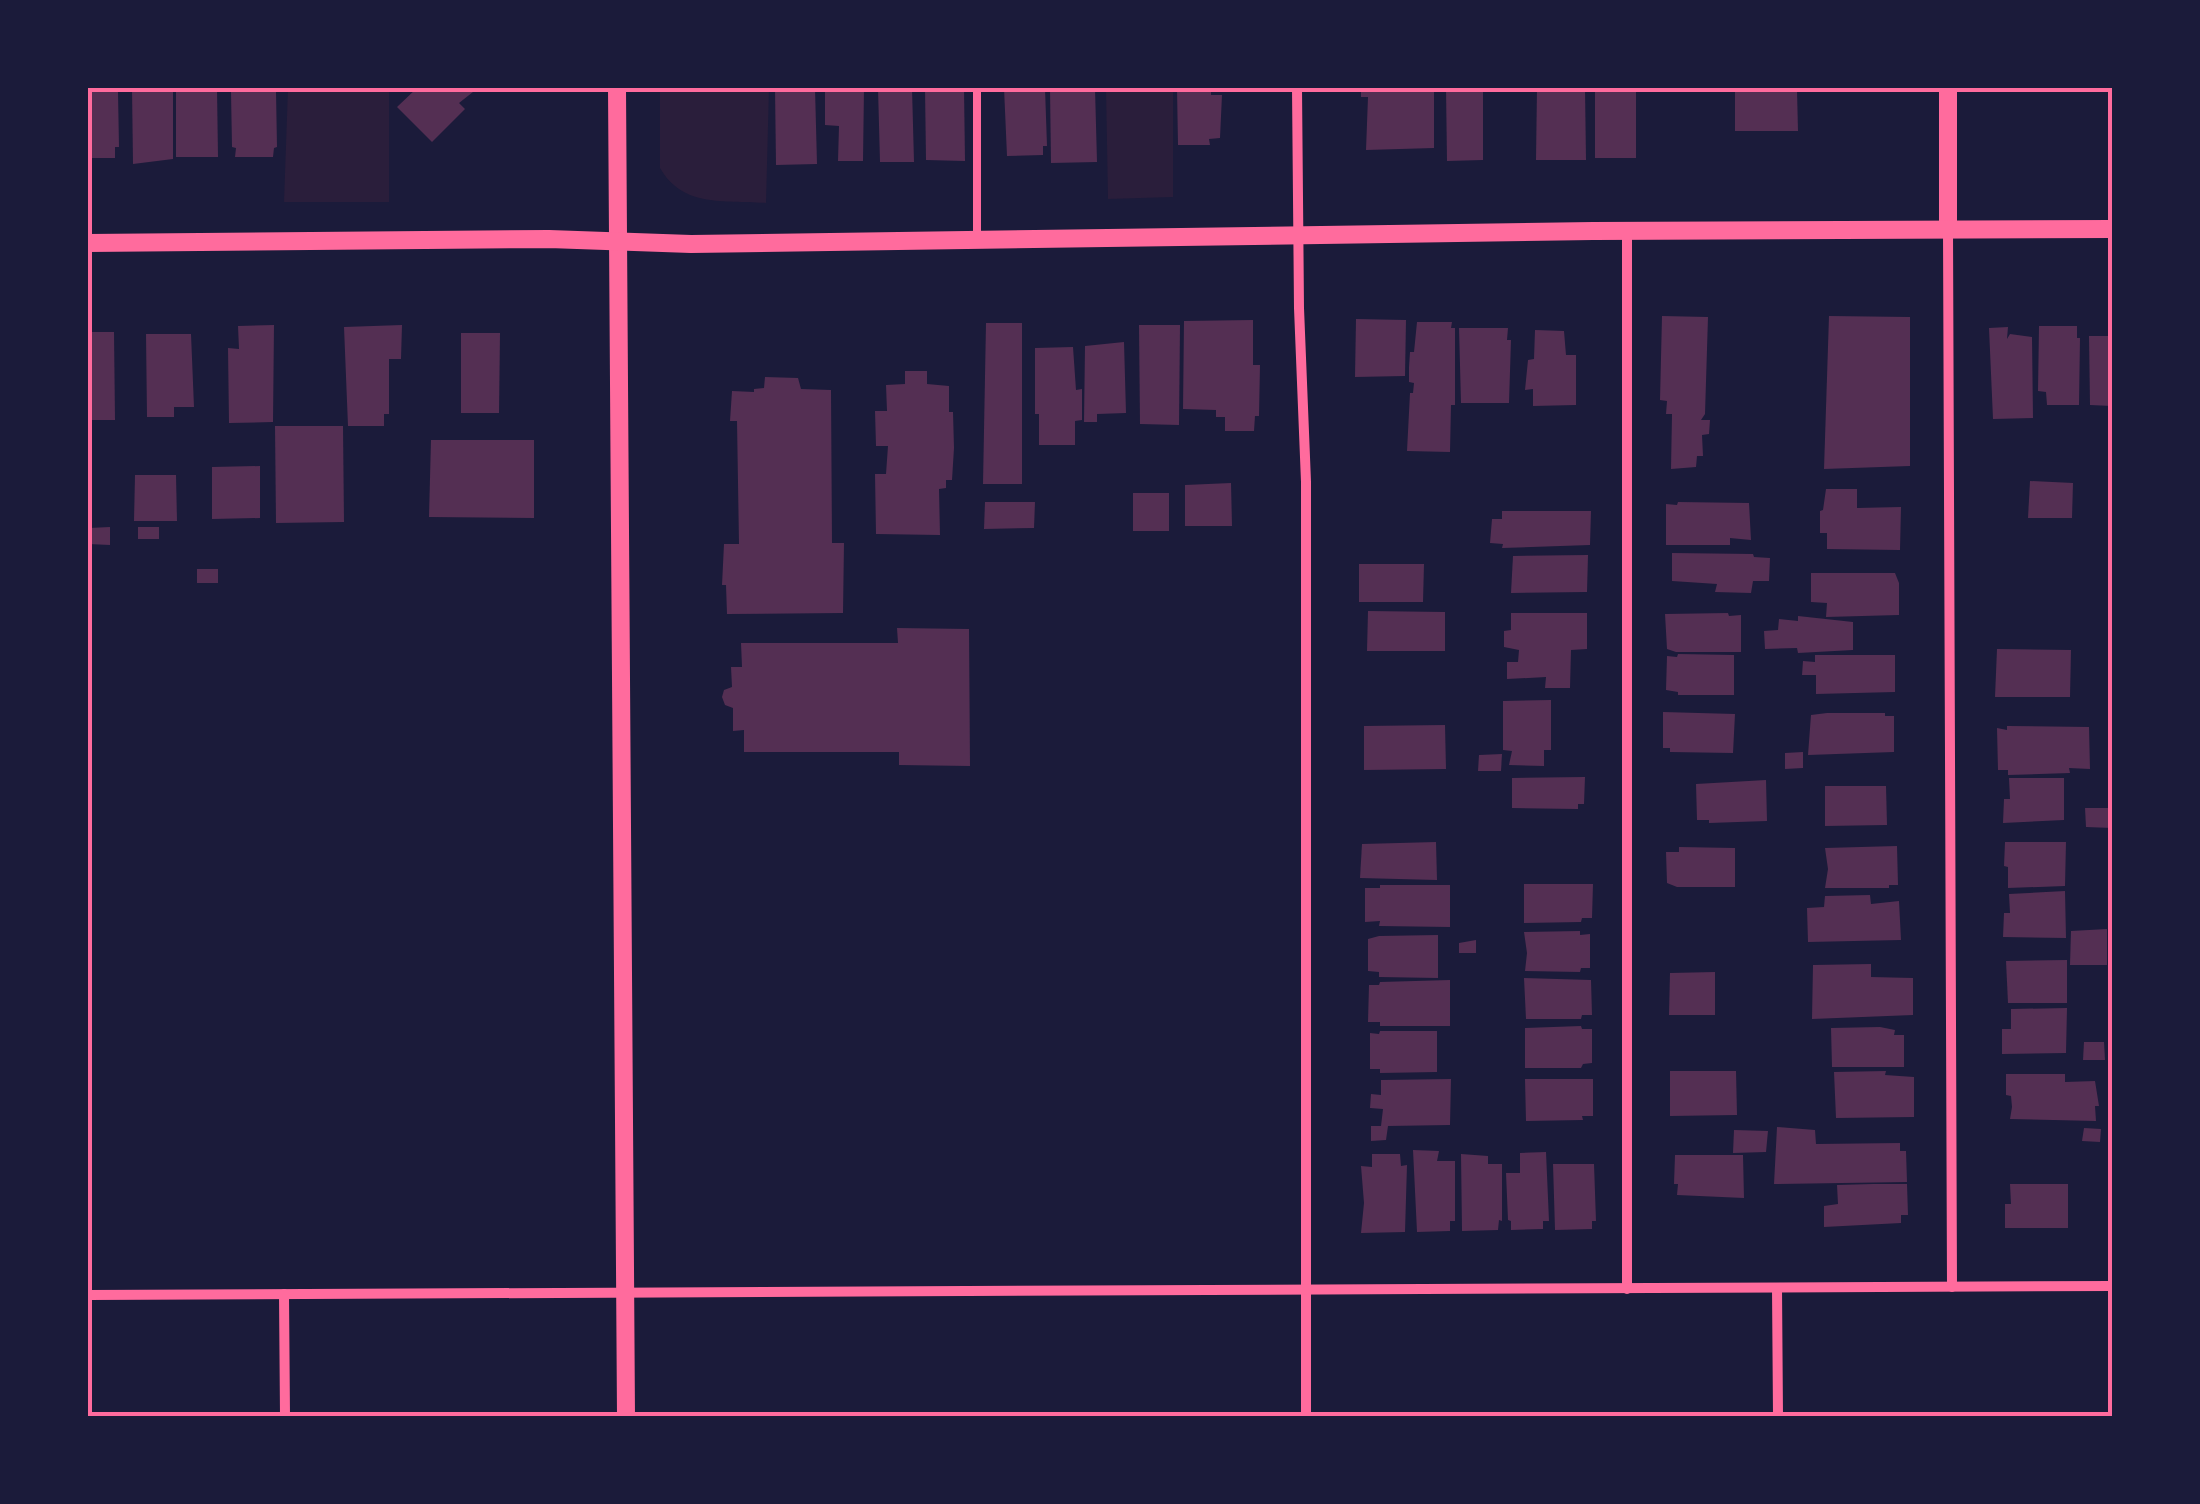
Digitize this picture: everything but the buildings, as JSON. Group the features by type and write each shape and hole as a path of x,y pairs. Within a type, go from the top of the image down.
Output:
{"street":[{"path":"617,88 626,1416"},
{"path":"1298,88 1306,482 1306,1416"},
{"path":"1948,88 1952,1287"},
{"path":"88,243 617,240 691,244 1627,231 2112,229"},
{"path":"1626,1288 1627,231"},
{"path":"88,1295 2112,1286"},
{"path":"1777,1288 1778,1416"},
{"path":"284,1294 285,1416"}],"lane":[{"path":"976,88 977,240"}],"shaded area":[{"path":"288,88 389,88 389,202 284,202"},
{"path":"660,88 769,88 766,203 706,199 680,190 669,181 660,168"},
{"path":"1106,88 1173,88 1173,197 1108,199"}]}
